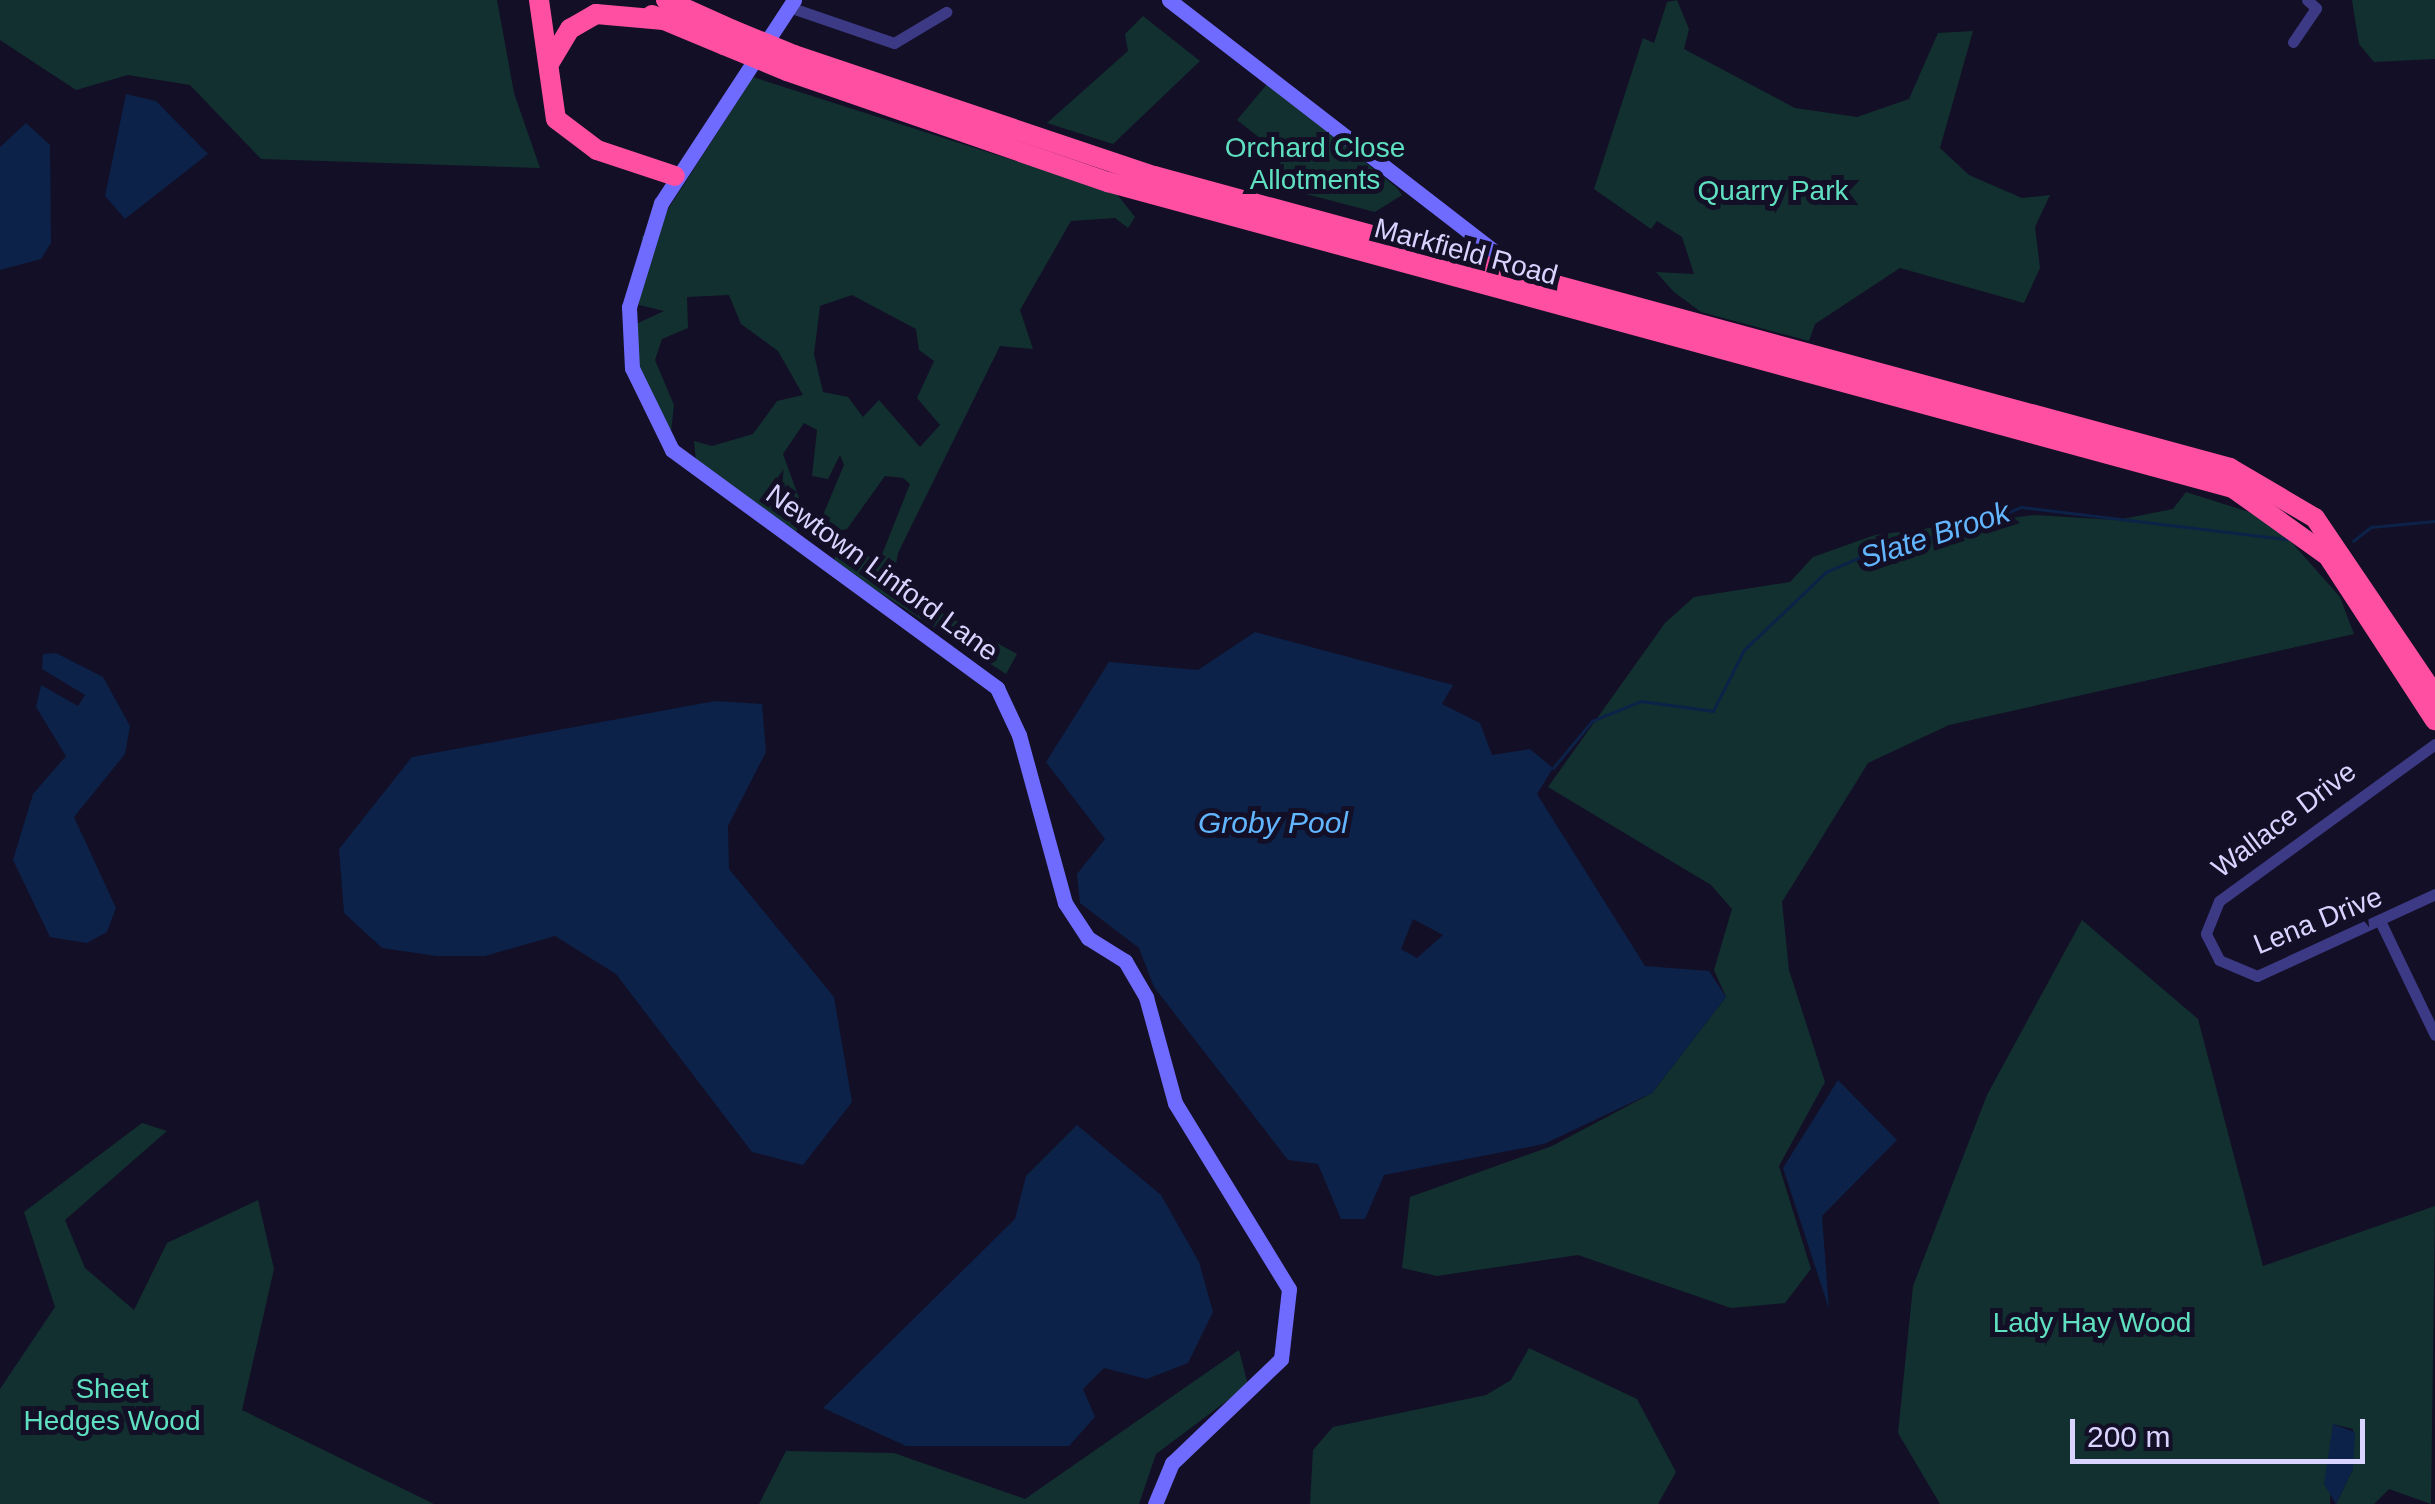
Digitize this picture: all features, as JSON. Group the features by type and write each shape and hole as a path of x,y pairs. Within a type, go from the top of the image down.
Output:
{"highway":[{"path":"540,0 549,64 548,104 572,136 674,176"},
{"name":"Markfield Road","path":"617,0 665,10 791,63 1162,197 2190,473 2271,507 2306,534 2350,582 2435,720"},
{"path":"549,64 570,30 596,14 665,10"},
{"name":"Markfield Road","path":"791,63 1003,131 1590,296 2230,468 2278,491 2338,544 2435,695"},
{"path":"1498,254 1590,296"}],"street":[{"name":"Markfield Road","path":"1169,0 1498,254"},
{"path":"2293,42 2316,8 2307,0"},
{"path":"792,4 894,43 942,19"},
{"name":"Newtown Linford Lane","path":"792,4 674,176 629,308 632,368 653,426 696,468 996,688 1019,735 1065,903 1088,938 1125,961 1146,997 1175,1103 1289,1289 1281,1360 1172,1463 1155,1503"},
{"name":"Wallace Drive","path":"2219,960 2206,934 2220,901 2435,744"},
{"name":"Lena Drive","path":"2219,960 2244,975 2272,972 2435,894"},
{"path":"2381,923 2430,1009 2435,1035"}],"green space":[{"path":"0,0 497,0 514,93 540,168 261,159 190,85 128,75 76,90 0,40"},
{"name":"Quarry Park","path":"1677,0 1689,29 1684,49 1795,108 1857,117 1909,99 1938,33 1973,31 1940,148 1969,175 2022,198 2050,195 2035,227 2040,268 2024,303 1900,268 1815,324 1809,341 1701,312 1674,292 1656,272 1694,274 1682,237 1657,221 1651,229 1594,189 1643,38 1654,43 1667,2"},
{"path":"2352,0 2435,0 2435,59 2374,62 2359,44"},
{"path":"1143,16 1200,61 1113,144 1047,123 1128,51 1125,34"},
{"path":"753,77 1116,193 1135,217 1128,228 1115,218 1071,221 1020,310 1033,349 1000,346 898,553 894,576 907,594 1017,654 1006,674 834,563 837,545 845,544 879,562 910,484 903,478 885,476 847,529 826,534 823,515 844,465 840,455 828,479 812,476 817,430 804,423 783,454 803,509 796,533 696,461 694,441 712,446 753,434 777,401 803,395 778,351 741,324 729,295 687,297 688,328 662,339 655,360 674,405 671,432 639,375 636,324 664,311 639,305 642,236 652,234","holes":["852,295 916,329 919,350 934,361 917,398 940,425 920,447 879,400 863,417 848,397 823,392 814,354 820,306"]},
{"name":"Orchard Close Allotments","path":"1268,83 1402,195 1375,212 1267,184 1284,157 1237,120"},
{"path":"2186,492 2271,519 2340,597 2354,634 1949,725 1868,763 1782,902 1789,970 1825,1082 1779,1166 1811,1269 1785,1303 1731,1308 1578,1255 1437,1276 1402,1268 1410,1197 1552,1146 1652,1093 1726,997 1714,970 1732,909 1711,885 1548,787 1665,623 1694,597 1790,582 1813,557 1875,535 2034,515 2117,520 2173,509"},
{"name":"Lady Hay Wood","path":"2082,920 2198,1019 2263,1266 2435,1206 2431,1504 2389,1489 2374,1504 2336,1504 2353,1469 2353,1429 2333,1424 2330,1504 1940,1504 1898,1433 1913,1286 1987,1095"},
{"name":"Sheet Hedges Wood","path":"142,1123 167,1131 65,1220 85,1268 134,1310 167,1243 258,1200 274,1269 242,1410 434,1504 0,1504 0,1389 55,1307 24,1212"},
{"path":"1529,1348 1637,1399 1676,1472 1658,1504 1310,1504 1313,1450 1333,1427 1486,1395 1511,1380"},
{"path":"1239,1350 1248,1385 1156,1454 1139,1504 759,1504 786,1451 894,1453 1025,1499"}],"water":[{"path":"126,94 156,101 208,154 125,219 105,196"},
{"path":"26,123 50,145 51,243 41,259 0,270 0,147"},
{"name":"Groby Pool","path":"1255,632 1453,685 1442,704 1480,723 1492,755 1530,749 1553,768 1537,794 1645,966 1709,971 1726,997 1652,1093 1544,1144 1384,1175 1365,1219 1341,1219 1318,1164 1288,1160 1154,987 1139,948 1080,903 1077,874 1105,839 1046,762 1109,662 1198,670","holes":["1413,919 1443,935 1417,958 1401,949"]},
{"path":"56,653 103,677 130,726 125,754 74,817 116,908 107,932 87,943 50,937 13,860 33,794 66,756 36,707 41,685 78,706 85,695 42,669 43,654"},
{"path":"715,701 762,704 766,752 728,826 729,869 834,997 852,1102 803,1165 752,1152 616,974 555,936 485,956 436,956 382,948 344,913 339,849 412,757"},
{"path":"1838,1080 1897,1140 1822,1216 1829,1309 1783,1168"},
{"path":"1077,1125 1161,1195 1199,1262 1213,1312 1188,1363 1147,1379 1104,1368 1083,1389 1095,1417 1069,1446 906,1446 823,1408 1015,1219 1026,1176"},
{"path":"2333,1424 2355,1432 2353,1469 2336,1504 2324,1484"}],"waterway":[{"name":"Slate Brook","path":"1553,768 1592,721 1641,701 1713,711 1744,650 1826,572 1895,542 1958,534 2021,507 2287,539"},
{"name":"Slate Brook","path":"2353,541 2371,527 2435,521"}]}
